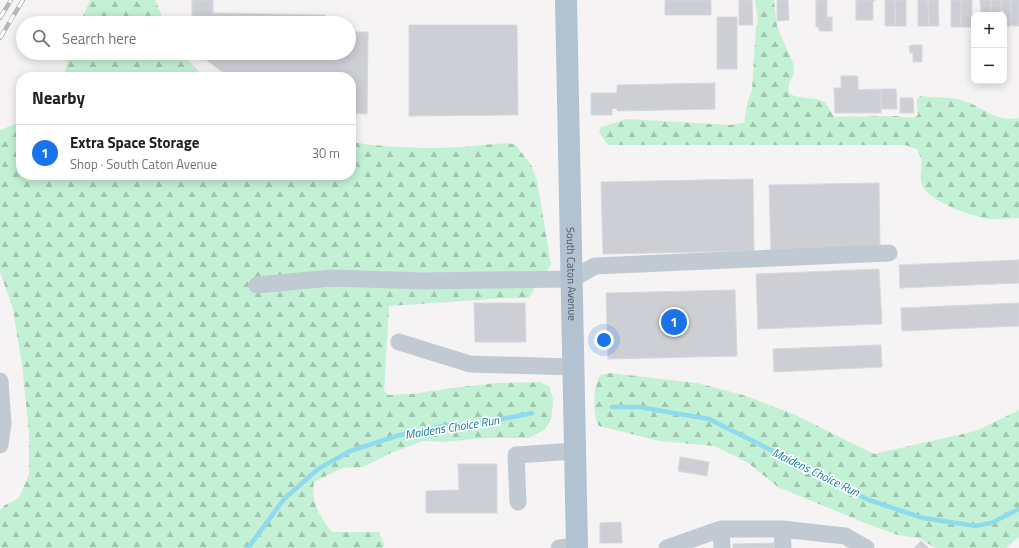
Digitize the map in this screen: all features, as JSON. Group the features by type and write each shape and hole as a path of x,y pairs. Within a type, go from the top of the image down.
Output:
{"main road":[{"name":"South Caton Avenue","path":"566,0 575,451 571,547"}],"lane":[{"path":"257,285 332,278 422,281 572,279 596,266 889,253"},
{"path":"399,342 470,364 574,367"},
{"path":"0,381 3,423 0,446"},
{"path":"518,502 516,455 575,451"},
{"path":"721,529 722,548"},
{"path":"667,548 721,529 782,529 845,542 866,548"},
{"path":"782,529 783,548"}],"green space":[{"path":"90,0 155,0 162,16 83,16"},
{"path":"755,0 774,0 777,26 793,63 794,73 789,84 789,93 797,97 815,99 824,102 827,104 835,117 895,116 914,118 918,115 917,100 920,96 966,101 993,115 1009,119 1019,118 1019,218 988,219 971,215 941,202 932,196 922,184 921,159 917,149 905,145 608,145 599,132 601,127 627,119 730,125 744,123 747,104 752,90 756,28 758,21"},
{"path":"68,60 188,60 199,72 65,72"},
{"path":"16,124 16,180 356,180 356,143 379,146 420,148 462,147 502,143 515,144 531,165 537,180 551,265 546,271 540,272 532,294 528,298 506,298 389,306 384,391 389,395 412,394 497,383 540,382 550,387 553,400 551,420 544,430 529,438 484,438 443,442 423,441 391,453 363,467 342,468 314,482 313,490 317,509 332,532 379,532 384,544 383,548 0,548 0,510 5,505 19,498 29,474 29,432 22,365 13,309 0,272 0,130"},
{"path":"610,373 697,383 743,395 793,414 874,454 976,431 1019,410 1019,537 1006,548 936,548 918,538 898,535 870,525 778,487 747,462 714,446 660,441 599,426 594,408 596,386 600,375"}],"building":[{"path":"192,0 213,0 213,13 325,15 325,16 192,16"},
{"path":"665,0 711,0 711,15 665,15"},
{"path":"739,0 752,0 753,25 739,25"},
{"path":"777,0 788,0 789,20 777,21"},
{"path":"816,0 827,0 827,17 832,17 832,31 819,31 819,27 816,27"},
{"path":"856,0 876,0 873,1 873,20 856,20"},
{"path":"885,0 895,0 895,26 885,26"},
{"path":"895,0 906,0 906,26 895,26"},
{"path":"918,0 928,0 929,26 918,26"},
{"path":"928,0 938,0 939,26 929,26"},
{"path":"951,0 961,0 961,27 951,27"},
{"path":"961,0 972,0 971,27 961,27"},
{"path":"980,0 991,0 991,12 981,12"},
{"path":"991,0 1001,0 1001,11 991,12"},
{"path":"1001,0 1011,0 1011,26 1007,26 1007,12 1001,11"},
{"path":"1011,0 1019,0 1019,26 1013,26 1011,22"},
{"path":"717,17 737,17 737,69 717,69"},
{"path":"409,25 517,25 518,115 409,116"},
{"path":"356,32 368,32 367,114 356,113 356,72 222,72 207,60 356,60"},
{"path":"922,45 922,62 913,62 913,53 910,53 909,46"},
{"path":"841,76 858,76 858,90 881,89 881,113 835,113 834,88 841,88"},
{"path":"715,83 715,109 617,111 617,108 612,109 612,115 591,115 591,93 617,93 617,85"},
{"path":"881,89 896,89 897,109 881,109"},
{"path":"900,98 913,98 914,113 900,113"},
{"path":"753,179 754,251 603,254 601,182"},
{"path":"879,183 880,249 771,252 769,185"},
{"path":"1019,260 1019,283 900,288 899,265"},
{"path":"879,269 882,324 758,329 756,274"},
{"path":"735,290 737,356 608,359 606,293"},
{"path":"474,303 525,303 526,342 475,342"},
{"path":"1019,303 1019,326 902,331 901,308"},
{"path":"881,345 882,367 774,372 773,349"},
{"path":"680,457 709,462 707,476 678,471"},
{"path":"458,464 497,464 497,513 426,513 426,491 459,490"},
{"path":"621,522 622,543 600,543 600,523"},
{"path":"921,541 929,548 914,548"},
{"path":"774,543 774,548 733,548 733,544"}],"waterway":[{"name":"Maidens Choice Run","path":"612,407 639,407 709,419 869,500 923,518 976,526 991,523 1019,509"},
{"name":"Maidens Choice Run","path":"248,548 284,499 318,469 350,451 400,435 448,425 483,423 532,413"}],"railway":[{"path":"0,18 11,0"},
{"path":"0,38 23,0"}],"place":[{"name":"Extra Space Storage","path":"674,322"}]}
